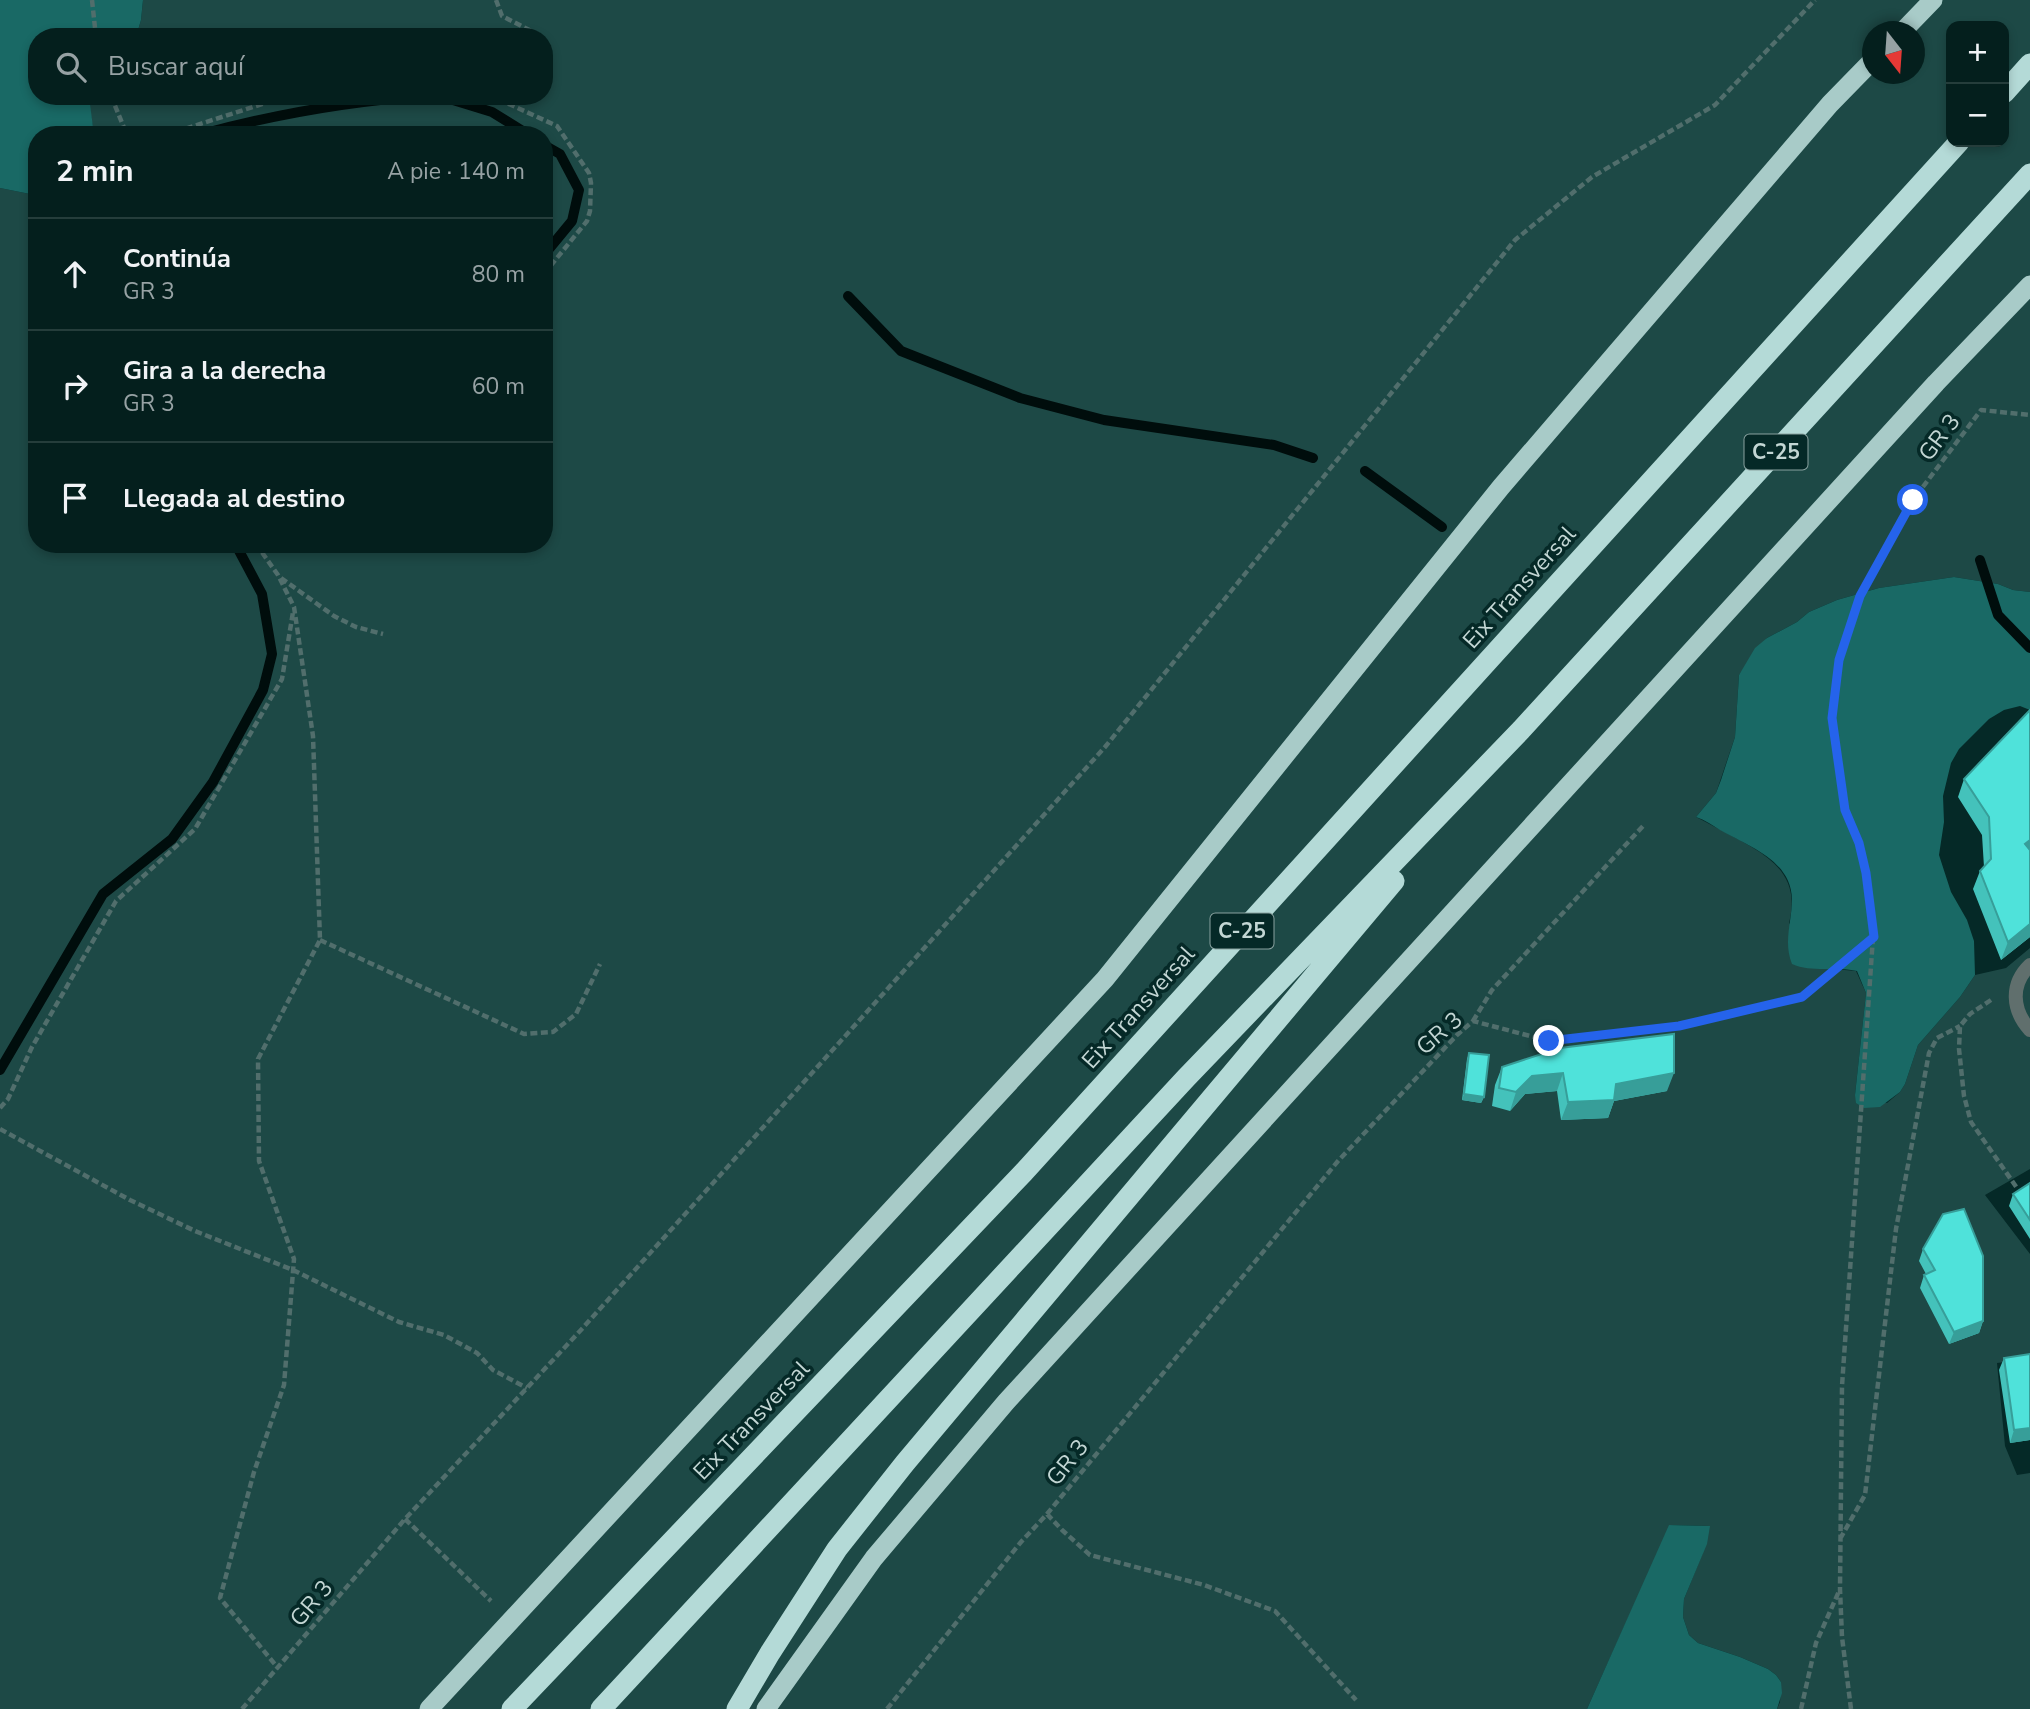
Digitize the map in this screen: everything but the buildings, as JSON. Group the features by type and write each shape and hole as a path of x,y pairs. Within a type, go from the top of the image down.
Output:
{"highway":[{"path":"1913,21 1933,0"},
{"path":"2009,87 2030,64"},
{"path":"429,1709 1105,979 1501,487 1830,104 1862,71"},
{"name":"Eix Transversal","path":"512,1709 1024,1172 1954,147"},
{"name":"C-25","path":"601,1709 1186,1078 1521,730 2030,174"},
{"path":"766,1709 874,1558 1006,1402 1890,433 2030,285"},
{"path":"737,1709 837,1549 905,1463 1521,730"}],"lane":[{"path":"2030,965 2021,973 2014,991 2021,1020 2030,1030"}],"path":[{"path":"92,0 95,28"},
{"path":"496,0 502,16 525,28"},
{"name":"GR 3","path":"242,1709 405,1519 527,1388 1105,747 1515,240 1592,177 1715,105 1815,0"},
{"path":"115,105 123,126"},
{"path":"194,126 260,105"},
{"path":"509,105 557,126 589,173 590,211 587,221 553,263"},
{"name":"GR 3","path":"887,1709 1021,1542 1338,1161 1473,1021 1549,1041 1679,1026 1802,997 1874,937 1866,873 1859,843 1845,810 1832,718 1839,660 1860,596 1913,500 1981,410 2030,415"},
{"path":"262,553 278,575 294,607 313,736 320,940 258,1059 259,1161 294,1259 285,1385 254,1472 220,1598 278,1668"},
{"path":"278,575 334,616 356,627 383,634"},
{"path":"0,1108 8,1099 32,1047 116,901 195,829 282,679 294,607"},
{"path":"1473,1021 1492,990 1643,826"},
{"path":"1851,1709 1842,1637 1840,1589 1842,1385 1874,937"},
{"path":"320,940 524,1034 553,1032 576,1014 600,964"},
{"path":"1840,1540 1865,1495 1896,1229 1929,1054 1937,1038 1960,1026 1986,1001 2014,991"},
{"path":"1960,1026 1961,1072 1971,1122 2017,1188"},
{"path":"0,1129 130,1200 195,1231 293,1270 399,1322 443,1335 477,1353 493,1370 527,1388"},
{"path":"1047,1514 1090,1555 1204,1585 1275,1611 1356,1700"},
{"path":"405,1519 454,1566"},
{"path":"1801,1709 1816,1643 1840,1589"}],"shaded area":[{"path":"0,0 143,0 139,28 28,28 28,105 90,105 93,126 28,126 28,194 0,188"},
{"path":"143,0 2030,0 2030,592 1954,577 1879,588 1837,600 1809,612 1797,622 1767,638 1739,675 1735,737 1716,793 1696,817 1750,846 1775,864 1790,888 1792,904 1789,923 1823,968 1856,971 1866,993 1855,1095 1887,1103 1905,1084 1918,1045 1960,997 1975,975 2006,968 2030,948 2030,1169 1985,1195 2030,1254 2030,1359 1997,1363 2005,1446 2017,1475 2030,1473 2030,1709 1777,1709 1781,1682 1776,1675 1740,1657 1698,1643 1689,1635 1683,1617 1684,1599 1702,1555 1709,1526 1670,1525 1587,1709 0,1709 0,188 28,194 28,553 553,553 553,126 93,126 89,105 553,105 553,28 139,28"},
{"path":"1954,577 2030,592 2030,710 2020,706 2004,710 1989,719 1959,749 1951,763 1943,796 1944,822 1939,855 1951,892 1967,920 1974,941 1975,975 1960,997 1918,1045 1900,1092 1880,1107 1864,1108 1856,1103 1855,1095 1866,993 1857,971 1808,968 1792,964 1788,940 1792,899 1790,885 1784,874 1766,856 1696,817 1716,793 1721,780 1735,737 1739,675 1755,648 1809,612 1837,600 1879,588"},
{"path":"1669,1525 1710,1526 1707,1544 1684,1599 1683,1617 1689,1635 1698,1643 1740,1657 1776,1675 1781,1682 1782,1693 1777,1709 1587,1709"}],"waterway":[{"path":"234,126 343,105"},
{"path":"469,105 492,112 515,126"},
{"path":"553,150 560,154 579,190 572,221 553,244"},
{"path":"848,296 901,351 1020,398 1104,420 1274,445 1313,458"},
{"path":"1365,471 1442,527"},
{"path":"0,1070 103,894 172,839 213,782 263,690 272,654 262,594 240,553"},
{"path":"1980,560 1998,615 2030,648"}],"route":[{"path":"1549,1041 1679,1026 1802,997 1874,937 1866,873 1859,843 1845,810 1832,718 1839,660 1860,596 1913,500"}]}
